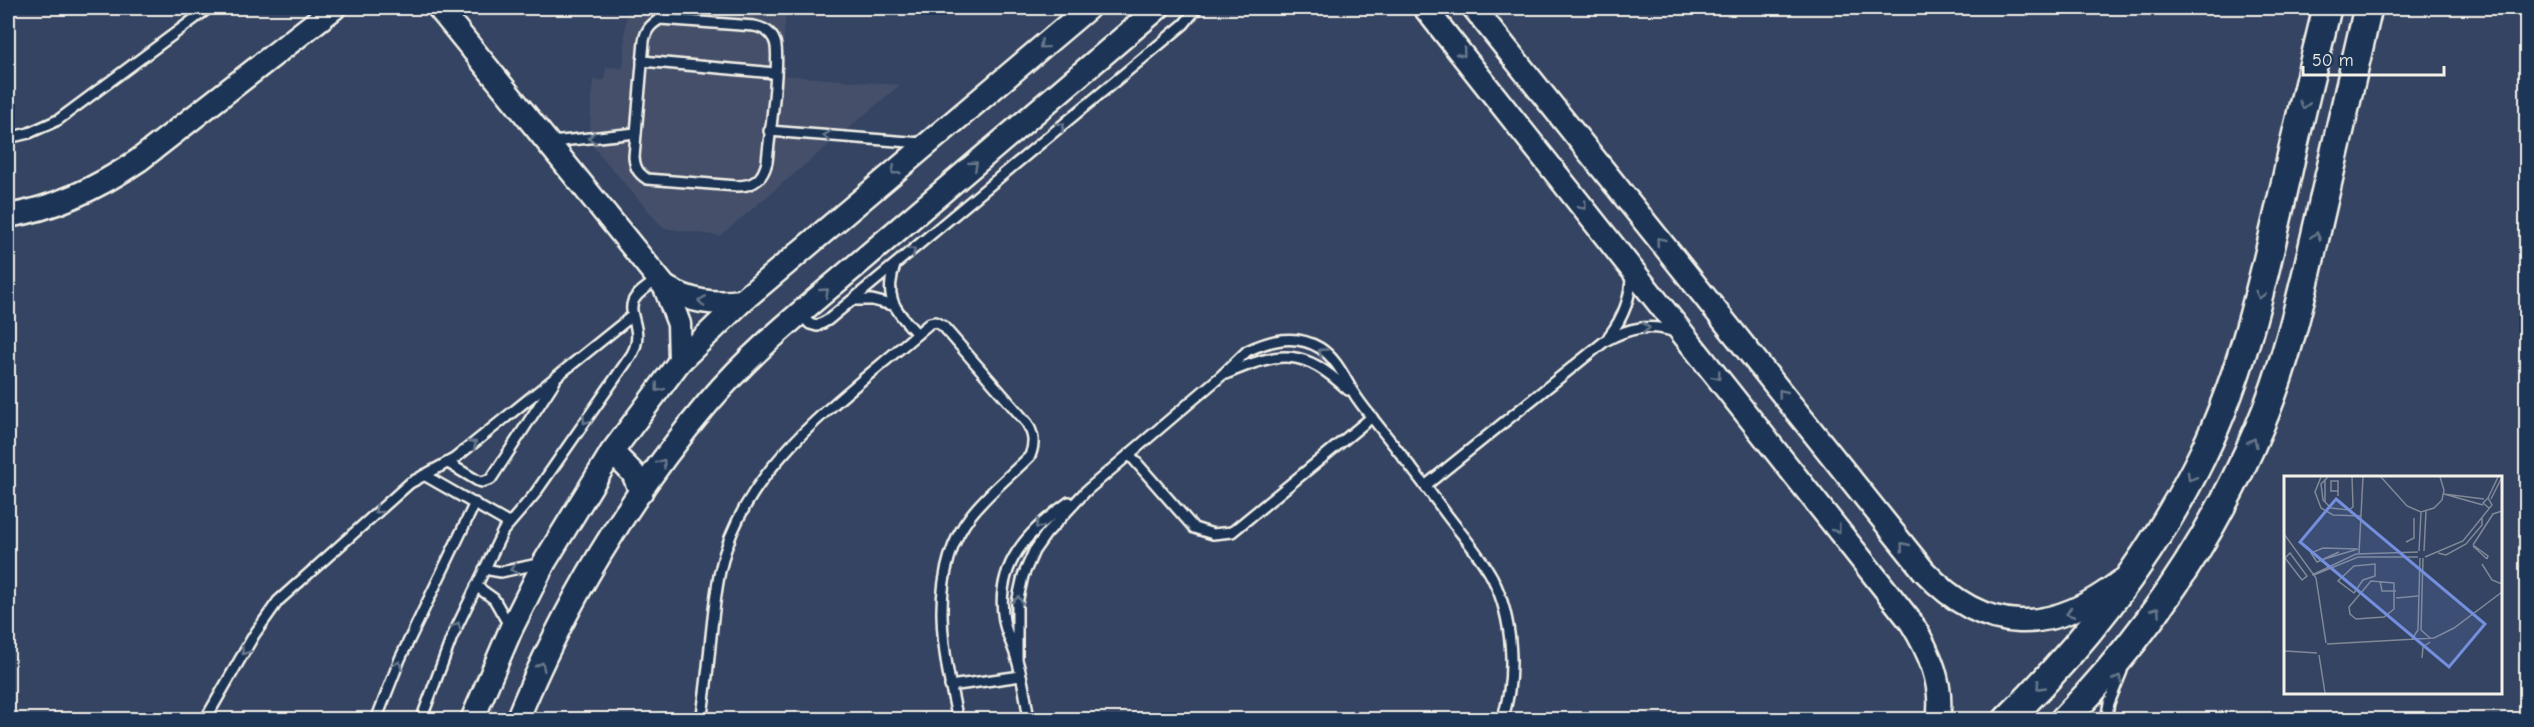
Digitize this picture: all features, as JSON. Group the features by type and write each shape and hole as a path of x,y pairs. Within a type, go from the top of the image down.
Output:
{"main road":[{"path":"2007,720 2088,633 2136,569 2195,470 2219,417 2240,362 2257,306 2326,8"},
{"path":"2064,720 2135,641 2204,538 2234,483 2260,426 2281,367 2298,307 2368,8"}],"street":[{"path":"8,216 47,207 109,180 147,154 334,8"},
{"path":"439,8 661,283 679,324 680,362"},
{"path":"472,720 511,629 544,563 612,452 680,362 742,301 1088,8"},
{"path":"517,720 574,602 641,492 714,396 759,349 1158,8"},
{"path":"1425,8 1632,266 1911,622 1924,643 1933,665 1939,689 1938,720"},
{"path":"1474,8 1916,562 1944,592 1968,608 1995,618 2024,621 2053,618 2081,609 2136,569"},
{"path":"661,283 683,298 702,302 742,301"},
{"path":"612,452 633,473 641,492"}],"lane":[{"path":"8,138 29,133 58,120 209,8"},
{"path":"800,314 810,324 823,324 1184,24 1197,8"},
{"path":"660,19 763,28 771,34 776,43 775,73 765,173 758,181 748,186 647,178 639,174 635,166 636,133 645,32 651,24 660,19"},
{"path":"642,61 775,73"},
{"path":"769,131 927,144"},
{"path":"549,143 636,133"},
{"path":"896,264 890,284 892,305 916,334"},
{"path":"1605,341 1616,328 1629,299 1632,266"},
{"path":"421,720 452,637 508,523 534,495 632,354 638,337 632,316 632,303 636,297 661,283"},
{"path":"852,300 872,300 892,305"},
{"path":"205,720 231,673 278,601 410,483 448,463 632,316"},
{"path":"701,720 720,571 741,513 768,472 794,442 930,323 939,323 1013,407 1033,433 1034,445 1030,456 971,515 958,536 950,560 941,607 941,629 958,720"},
{"path":"1425,486 1605,341 1621,332 1646,327 1673,331 1688,339"},
{"path":"1029,720 1017,658 1004,620 1003,600 1005,580 1022,543 1035,527 1086,491 1221,376 1247,351 1264,343 1284,339 1303,341 1321,348 1334,361 1357,398 1473,549 1492,578 1505,610 1510,644 1509,679 1502,720"},
{"path":"1221,376 1255,361 1290,356 1307,360 1323,368 1357,398"},
{"path":"448,463 478,481 491,479 561,373"},
{"path":"1129,454 1194,528 1213,534 1232,532 1372,417"},
{"path":"424,475 508,523"},
{"path":"1017,658 1017,603 1023,576 1034,551 1046,534 1086,491"},
{"path":"376,720 400,659 475,503"},
{"path":"484,569 501,572 544,563"},
{"path":"476,586 494,600 511,629"},
{"path":"2106,720 2109,703 2135,641"},
{"path":"951,686 1021,676"}],"shaded area":[{"path":"630,8 767,8 786,11 781,75 900,85 720,236 663,228 589,142 593,80 604,80 606,67 623,68 626,18"}]}
